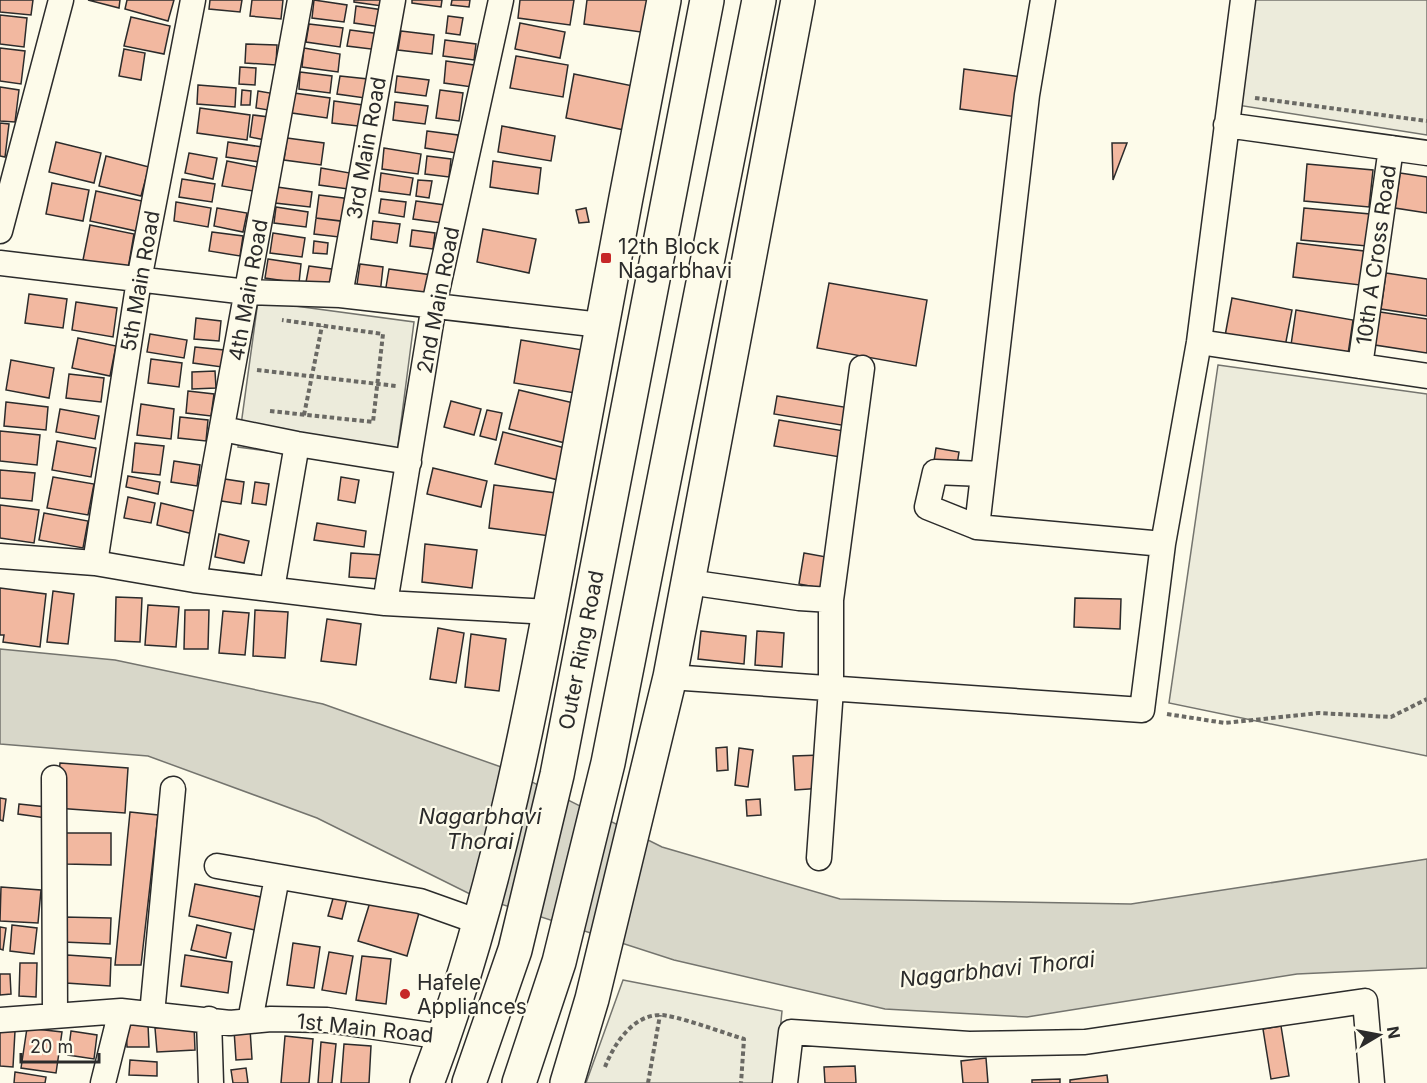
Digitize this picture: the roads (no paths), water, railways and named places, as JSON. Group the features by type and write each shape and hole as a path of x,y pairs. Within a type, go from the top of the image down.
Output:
{"main road":[{"path":"427,1083 444,1037 482,912 520,764 664,0"},
{"name":"Outer Ring Road","path":"469,1083 515,950 556,776 707,0"},
{"path":"519,1083 559,962 598,808 759,0"},
{"path":"567,1083 607,942 670,677 798,0"}],"street":[{"path":"0,231 61,0"},
{"name":"5th Main Road","path":"95,563 139,280 193,0"},
{"name":"4th Main Road","path":"194,580 300,0"},
{"name":"3rd Main Road","path":"340,295 393,0"},
{"name":"2nd Main Road","path":"385,603 434,305 501,0"},
{"path":"977,527 1027,95 1043,0"},
{"path":"670,677 1142,710 1163,544 1199,342 1243,0"},
{"name":"10th A Cross Road","path":"1199,342 1360,366 1391,148 1226,125"},
{"path":"1391,148 1427,153"},
{"path":"0,263 247,292 340,295 602,325"},
{"path":"1360,366 1427,376"},
{"path":"819,858 831,689 831,600 862,368"},
{"path":"223,429 297,444 409,462"},
{"path":"272,589 297,444"},
{"path":"983,474 935,472 927,507 977,527 1163,544"},
{"path":"0,556 95,563 194,580 385,603 549,612"},
{"path":"688,582 799,598 831,600"},
{"path":"54,778 55,1016"},
{"path":"152,1014 172,789"},
{"path":"217,866 482,912"},
{"path":"250,1021 277,877"},
{"path":"785,1083 791,1032 969,1044 1085,1042 1365,1001 1368,1082"},
{"path":"104,1083 121,1011"},
{"name":"1st Main Road","path":"0,1020 121,1011 230,1023 327,1020 444,1037"},
{"path":"209,1019 211,1083"}],"water":[{"name":"Nagarbhavi Thorai","path":"0,649 115,660 323,704 504,768 662,847 840,899 1131,904 1427,859 1427,968 1297,974 1027,1017 885,1009 674,960 470,894 317,818 148,756 0,744"}],"place":[{"name":"12th Block Nagarbhavi","path":"606,258"},
{"name":"Hafele Appliances","path":"405,994"}]}
